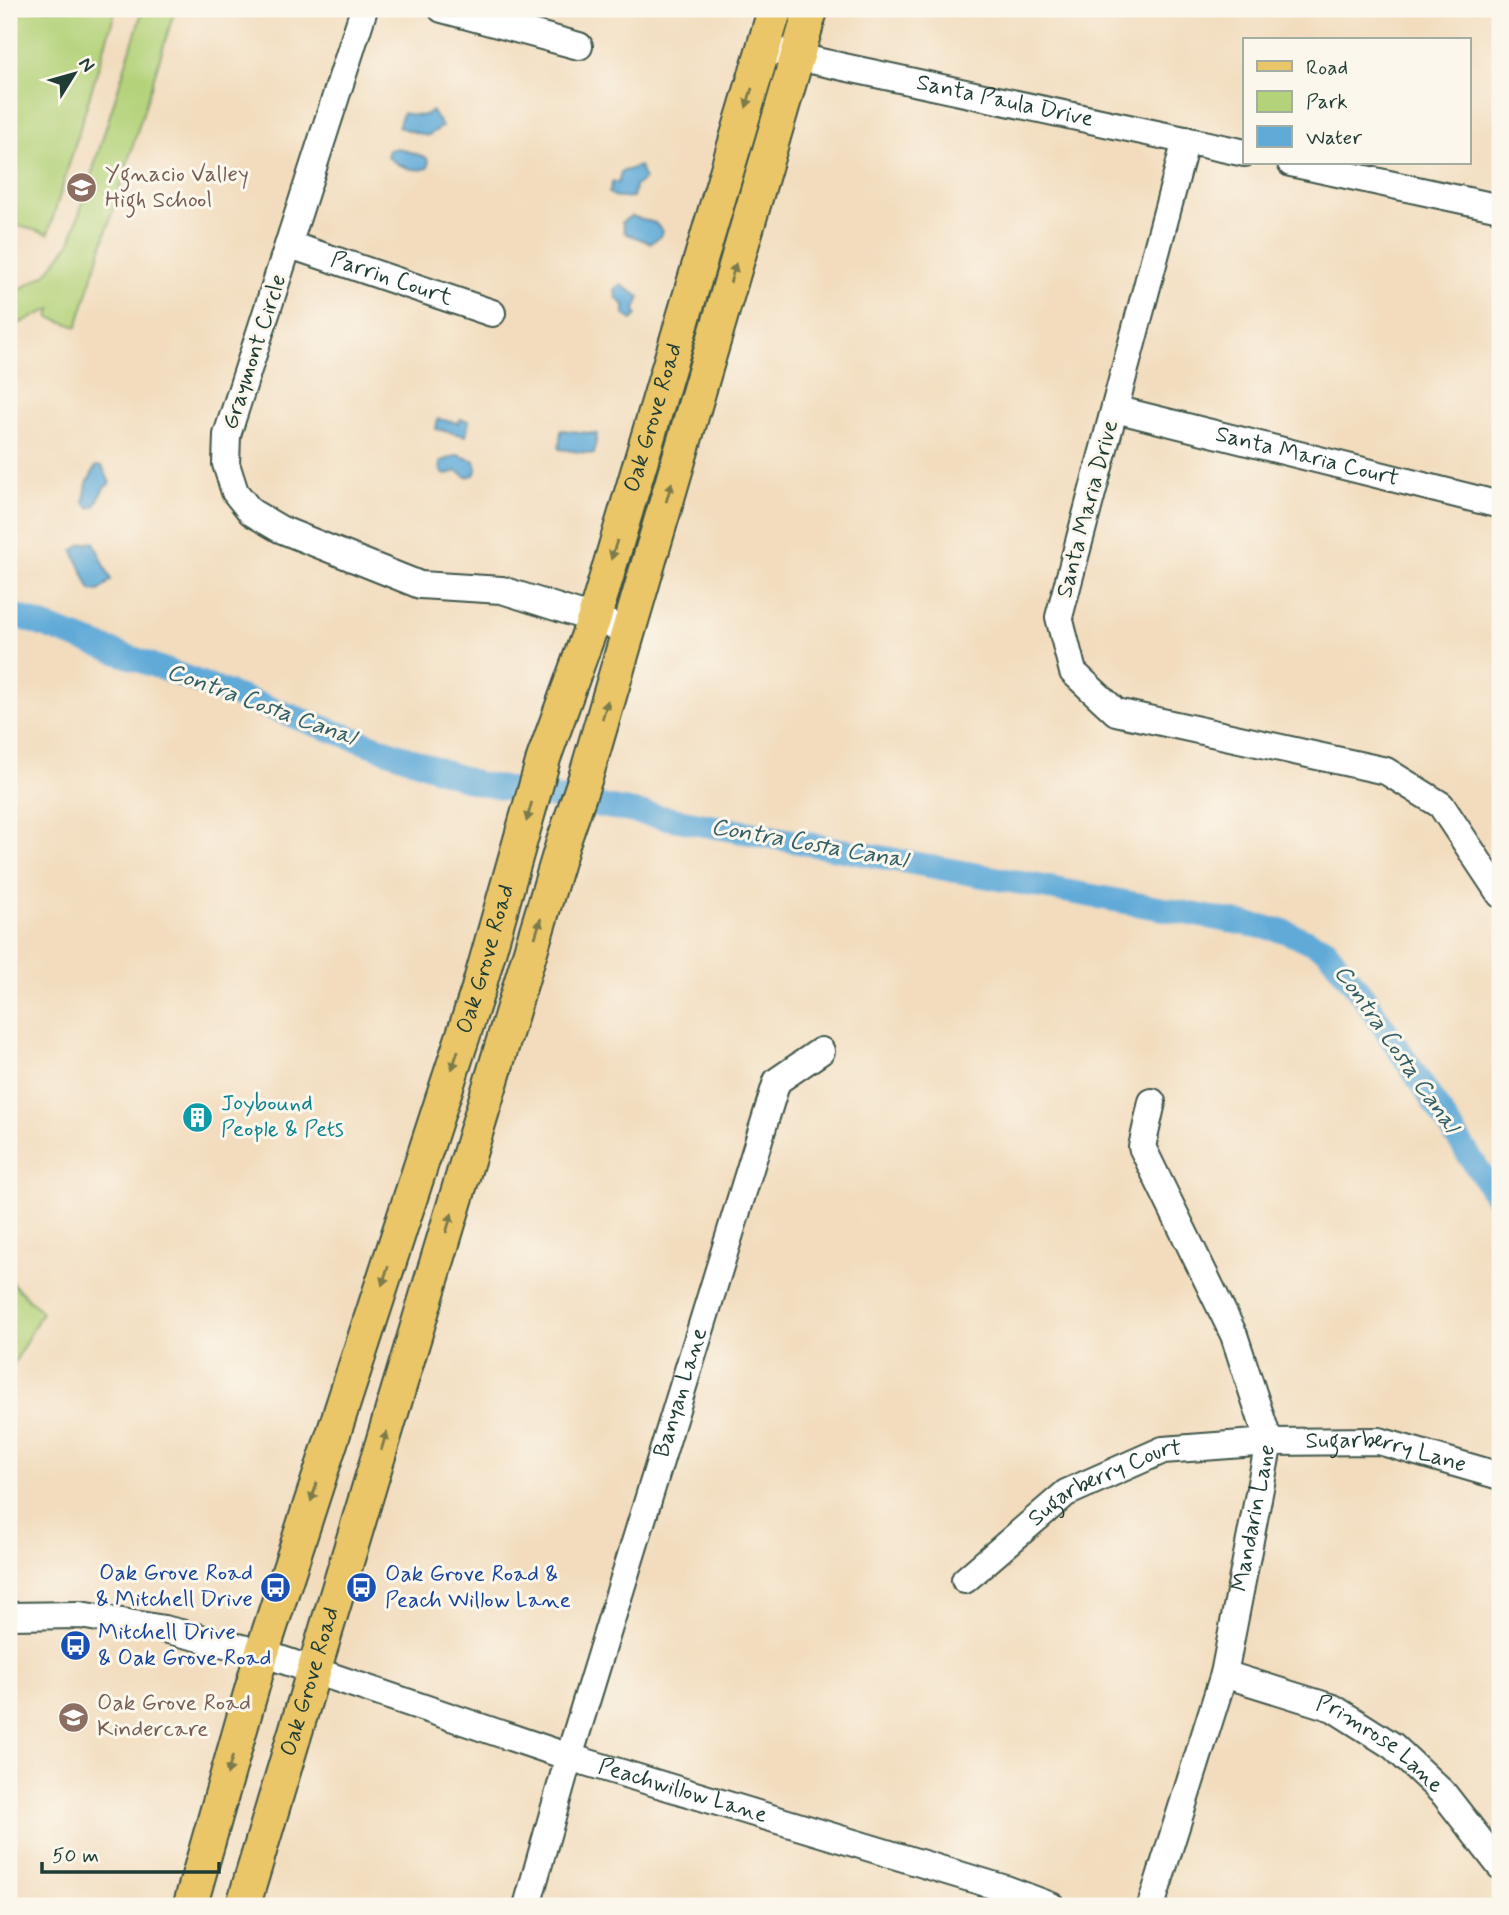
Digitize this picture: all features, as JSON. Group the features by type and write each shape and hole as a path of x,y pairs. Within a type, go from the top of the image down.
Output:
{"main road":[{"name":"Oak Grove Road","path":"190,1906 262,1653 478,990 519,854 540,771 594,619 775,9"},
{"name":"Oak Grove Road","path":"243,1906 563,843 586,776 811,9"},
{"path":"518,994 509,985 503,962 530,869 526,856 519,854"}],"street":[{"name":"Graymont Circle","path":"364,9 227,435 226,464 235,492 251,512 280,529 421,585 502,590 628,630"},
{"path":"442,9 579,46"},
{"name":"Santa Paula Drive","path":"764,47 797,57 1243,153"},
{"name":"Santa Maria Drive","path":"1186,140 1059,617 1073,672 1116,712 1386,771 1441,805 1500,894"},
{"path":"1296,164 1500,208"},
{"name":"Parrin Court","path":"290,245 492,313"},
{"name":"Santa Maria Court","path":"1115,409 1500,505"},
{"name":"Banyan Lane","path":"527,1906 569,1757 777,1081 821,1051"},
{"name":"Mandarin Lane","path":"1151,1906 1224,1674 1269,1442 1234,1335 1142,1147 1152,1102"},
{"name":"Sugarberry Lane","path":"1269,1442 1379,1441 1500,1476"},
{"name":"Sugarberry Court","path":"965,1580 1066,1493 1090,1482 1163,1450 1269,1442"},
{"name":"Peachwillow Lane","path":"9,1616 80,1615 164,1629 262,1653 569,1757 1006,1889 1051,1906"},
{"name":"Primrose Lane","path":"1224,1674 1333,1708 1392,1746 1444,1794 1500,1866"}],"green space":[{"path":"9,9 116,9 48,234 9,223"},
{"path":"143,9 175,9 77,327 49,317 51,309 9,328 9,296 46,274 70,243"},
{"path":"9,1280 42,1312 9,1373"}],"water":[{"path":"432,111 442,127 427,136 398,127 403,113 422,116"},
{"path":"397,148 426,157 428,168 411,169 395,162 387,156 389,150"},
{"path":"640,166 644,179 635,186 633,197 618,198 609,193 613,181 618,183 621,172"},
{"path":"631,216 655,223 662,231 660,237 650,243 625,233 622,222"},
{"path":"621,285 640,297 635,310 637,315 632,320 624,314 624,305 616,297 615,289"},
{"path":"438,419 459,423 460,419 469,421 466,436 436,429"},
{"path":"561,430 597,434 594,454 559,449"},
{"path":"458,455 475,461 477,469 474,475 467,477 457,471 445,475 441,472 440,462"},
{"path":"96,466 102,466 110,483 103,489 95,506 89,508 84,502 87,483"},
{"path":"94,542 111,580 99,591 91,590 73,551 82,544"}],"waterway":[{"name":"Contra Costa Canal","path":"9,613 476,783 1284,931 1326,949 1363,996 1500,1202"}],"place":[{"name":"Ygnacio Valley High School","path":"82,188"},
{"name":"Joybound People & Pets","path":"198,1117"},
{"name":"Oak Grove Road & Mitchell Drive","path":"276,1587"},
{"name":"Oak Grove Road & Peach Willow Lane","path":"362,1588"},
{"name":"Mitchell Drive & Oak Grove Road","path":"75,1646"},
{"name":"Oak Grove Road Kindercare","path":"74,1717"}]}
